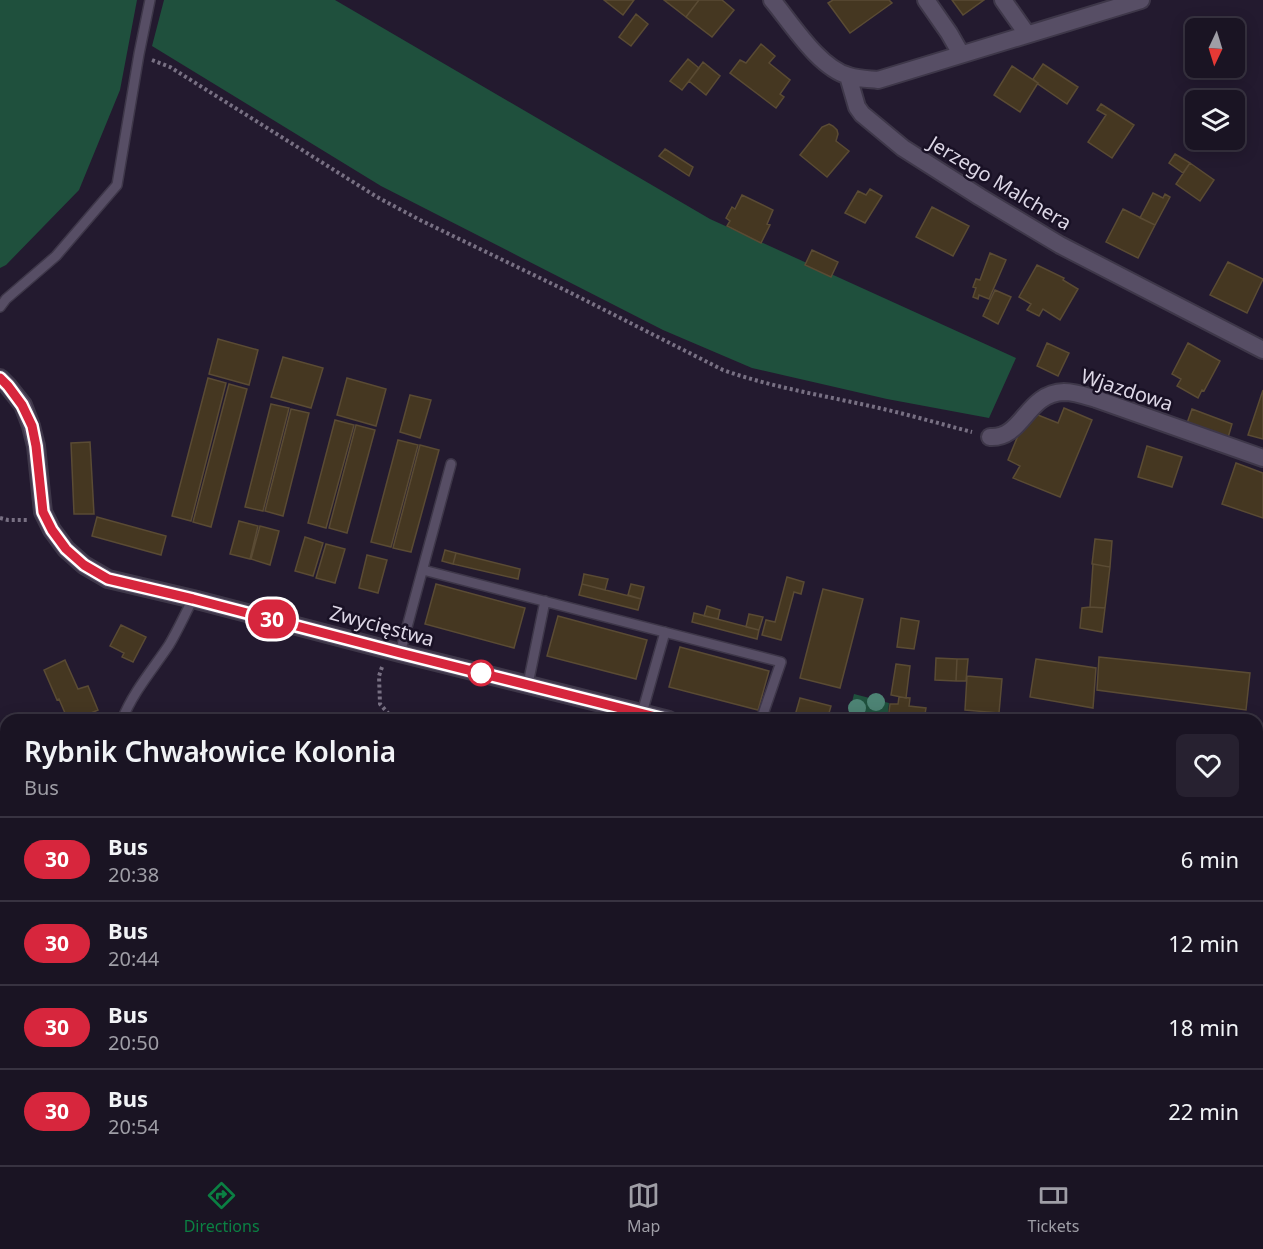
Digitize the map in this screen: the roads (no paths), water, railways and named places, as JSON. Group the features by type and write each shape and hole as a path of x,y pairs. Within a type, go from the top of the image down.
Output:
{"street":[{"path":"772,0 813,51 834,70 848,76 878,80 1141,0"},
{"path":"926,0 961,54"},
{"path":"1003,0 1028,34"},
{"name":"Jerzego Malchera","path":"848,76 857,107 862,114 903,148 1060,245 1263,350"},
{"name":"Zwycięstwa","path":"0,378 22,405 32,426 43,512 52,530 66,549 84,565 108,579 646,714"},
{"name":"Wjazdowa","path":"990,437 1007,434 1032,406 1046,396 1063,392 1096,399 1263,458"}],"lane":[{"path":"0,307 6,298 56,256 117,185 150,0"},
{"path":"393,651 423,570 451,464"},
{"path":"423,570 781,662 763,714"},
{"path":"124,714 171,642 193,599"},
{"path":"528,684 544,602"},
{"path":"642,713 665,632"}]}
